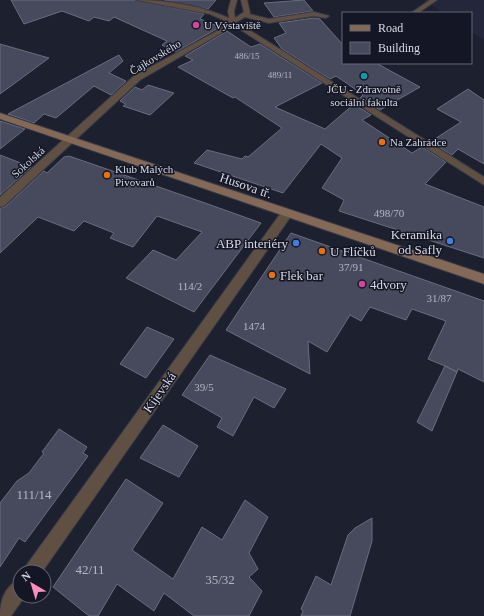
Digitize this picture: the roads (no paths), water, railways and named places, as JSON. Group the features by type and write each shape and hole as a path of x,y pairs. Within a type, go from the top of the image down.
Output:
{"street":[{"path":"139,0 212,12 233,22 484,182"},
{"name":"Čajkovského","path":"71,139 137,78 221,31 233,22"},
{"name":"Husova tř.","path":"0,116 484,279"},
{"name":"Sokolská","path":"0,202 71,139"},
{"name":"Kijevská","path":"38,564 286,213"},
{"path":"0,616 12,599"}],"lane":[{"path":"233,22 232,11 234,0"},
{"path":"244,0 247,13 244,15 269,21 314,14 326,16"},
{"path":"416,12 434,0"},
{"name":"Čajkovského","path":"233,22 244,15"}],"place":[{"name":"U Výstaviště","path":"196,25"},
{"name":"JČU - Zdravotně sociální fakulta","path":"364,76"},
{"name":"Na Zahrádce","path":"382,142"},
{"name":"Klub Malých Pivovarů","path":"107,175"},
{"name":"Keramika od Safly","path":"450,241"},
{"name":"ABP interiéry","path":"296,243"},
{"name":"U Flíčků","path":"322,251"},
{"name":"Flek bar","path":"272,275"},
{"name":"4dvory","path":"362,284"}]}
